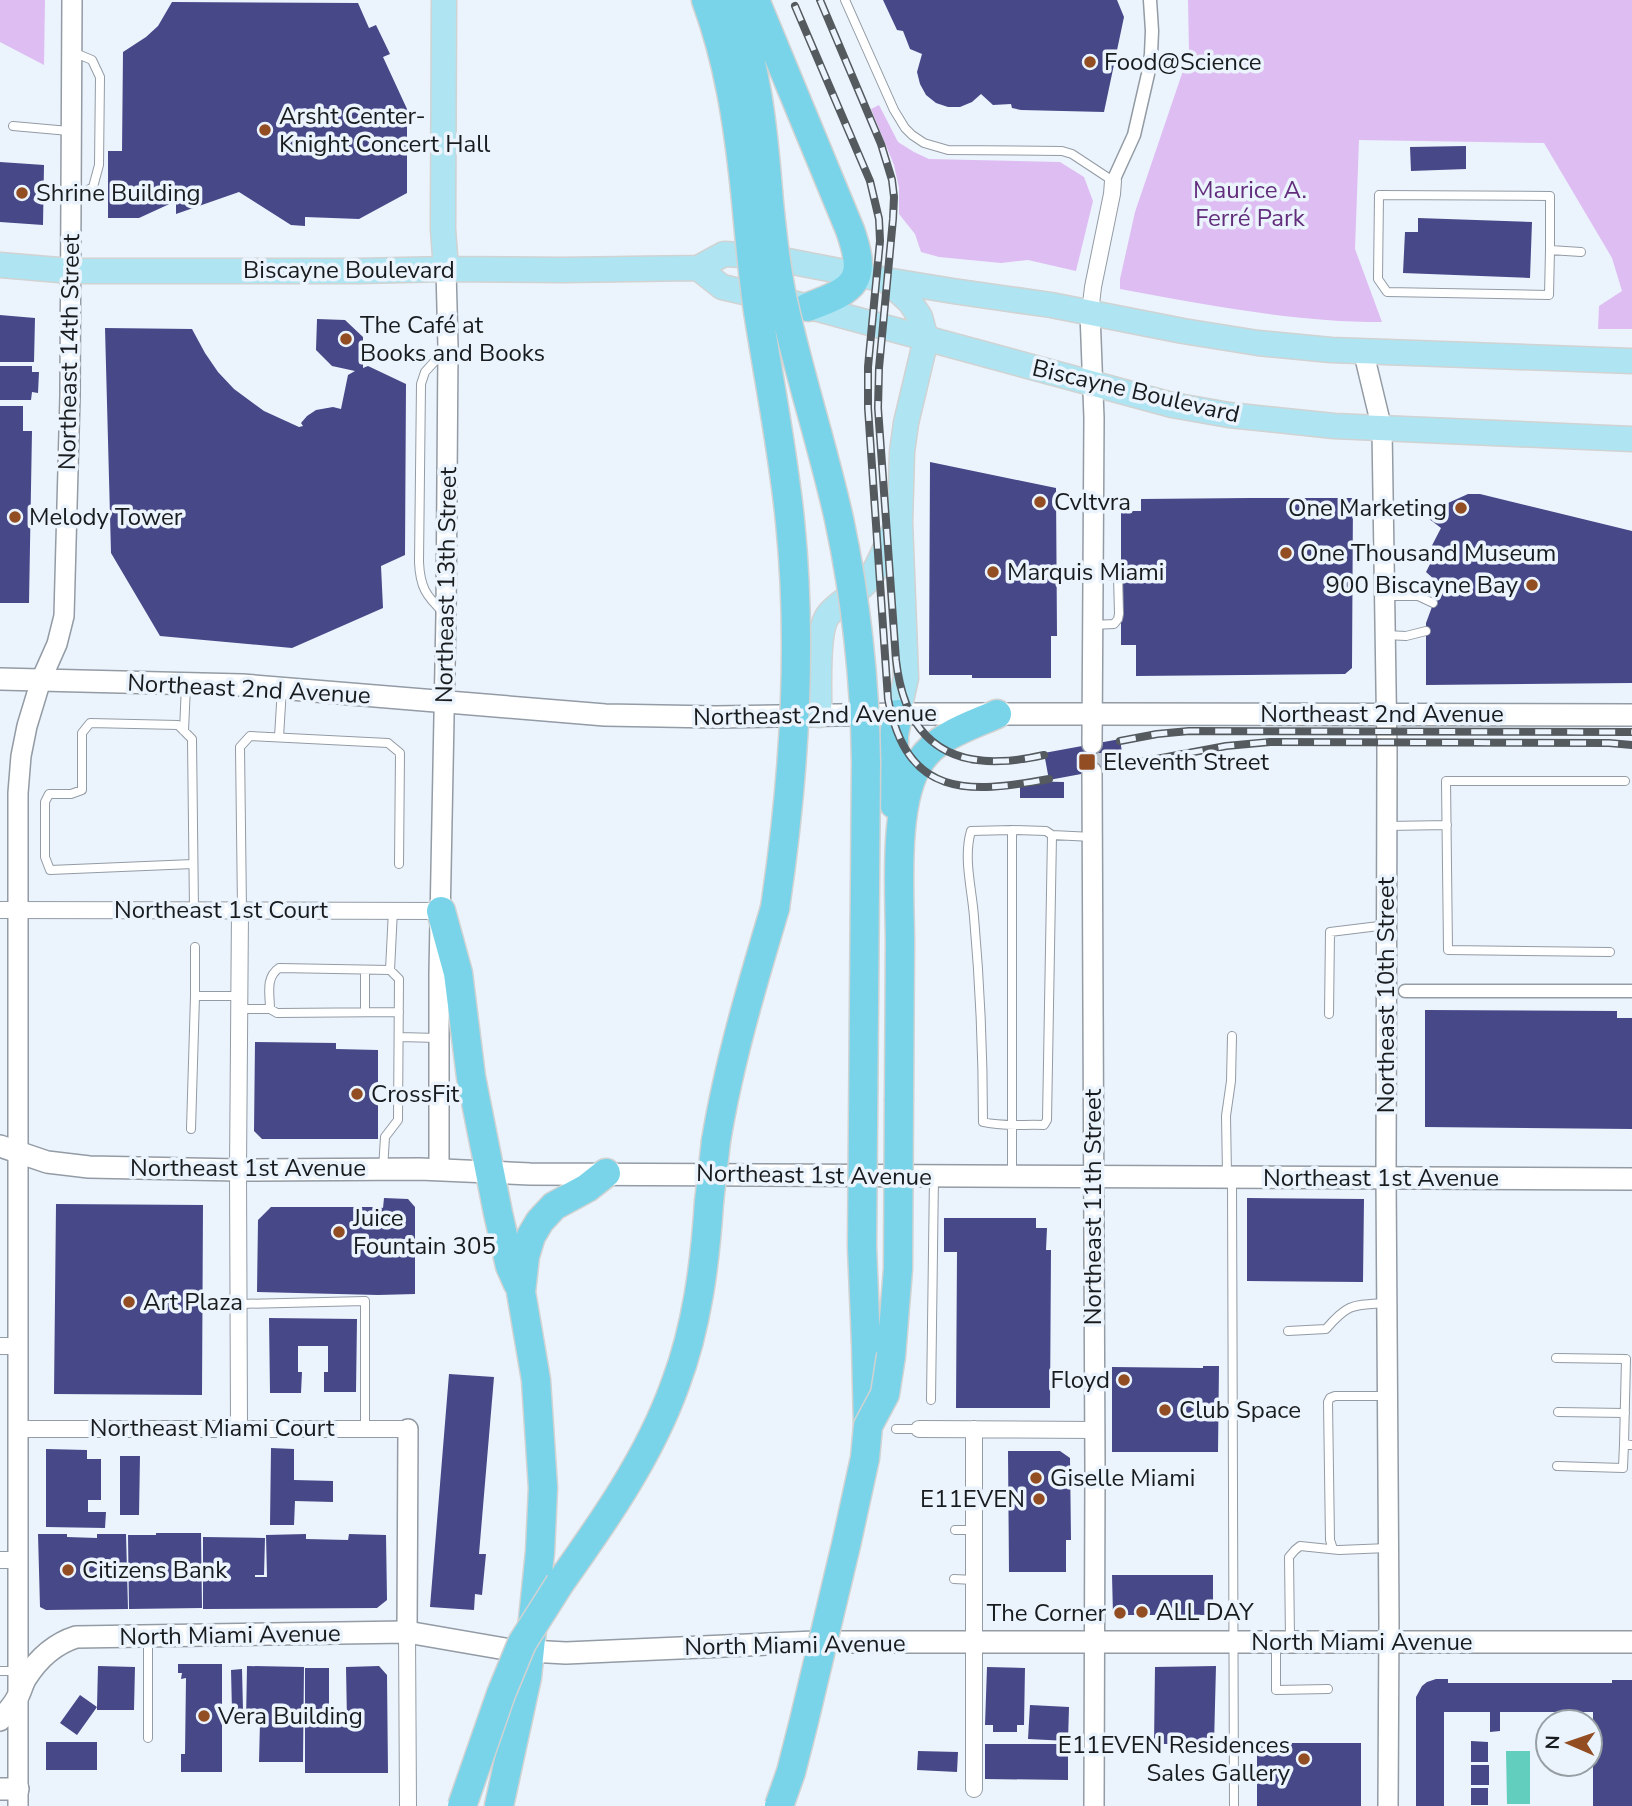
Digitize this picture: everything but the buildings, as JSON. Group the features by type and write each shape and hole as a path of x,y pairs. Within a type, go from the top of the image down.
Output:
{"highway":[{"path":"706,0 732,86 741,149 774,253 801,375 834,500 858,632 864,702 866,762 862,1247 867,1373 865,1458 804,1721 779,1806"},
{"path":"462,1806 522,1643 615,1504 662,1419 675,1386 685,1354 701,1279 724,1092 775,908 789,798 796,598 775,407 758,308 756,90 732,0"},
{"path":"755,0 852,237 858,259 858,274 854,281 840,293 808,307"},
{"path":"898,714 894,735 894,813 900,845"},
{"path":"867,1426 885,1394 895,1319 899,1223 900,845 905,798 908,785 921,760 932,748 947,737 997,714"},
{"path":"442,911 458,973 471,1077 490,1172 510,1266 521,1292 536,1380 543,1488 540,1552 527,1677 499,1806"},
{"path":"521,1292 525,1256 531,1236 540,1221 554,1206 587,1188 606,1173"}],"main road":[{"name":"Northeast 13th Street","path":"444,0 443,229 446,269"},
{"name":"Biscayne Boulevard","path":"0,265 71,271 698,268 724,254 762,256 886,280 1052,304 1183,331 1258,343 1331,349 1632,361"},
{"name":"Biscayne Boulevard","path":"698,268 722,287 808,307 1172,405 1229,415 1334,426 1632,439"},
{"path":"886,280 911,302 920,317 926,339 904,437 900,522 906,678 898,714"},
{"path":"819,715 824,623 831,612 869,580 881,561 890,535 900,522"},
{"name":"Northeast 2nd Avenue","path":"0,680 186,683 282,688 599,715 1632,715"},
{"name":"Northeast 1st Avenue","path":"9,1149 47,1162 70,1166 238,1170 383,1169 530,1174 1632,1179"},
{"name":"North Miami Avenue","path":"0,1720 17,1698 39,1660 50,1650 76,1637 407,1632 481,1646 566,1653 815,1642 1632,1642"}],"street":[{"name":"Northeast 14th Street","path":"12,1795 17,1698 9,1671 9,1560 17,1429 9,1346 9,910 21,756 41,680 57,644 64,616 70,408 72,0"},
{"path":"1092,744 1094,382 1090,313 1113,181 1134,135 1148,74 1152,31 1150,0"},
{"name":"Northeast 13th Street","path":"439,1170 438,1038 446,615 446,269"},
{"name":"Northeast 10th Street","path":"1363,350 1382,429 1387,826 1388,1806"},
{"name":"Northeast 11th Street","path":"1092,772 1094,1806"},
{"name":"Northeast 1st Court","path":"9,910 442,911"},
{"path":"239,1428 241,910"},
{"path":"1405,991 1632,991"},
{"name":"Northeast Miami Court","path":"17,1429 408,1429"},
{"path":"408,1429 408,1806"},
{"path":"919,1429 1095,1430"},
{"path":"974,1429 974,1789"}],"lane":[{"path":"845,0 894,110 905,128 918,139 935,148 959,151 1062,151 1072,154 1113,181"},
{"path":"71,200 93,187 99,165 100,77 92,60 72,51"},
{"path":"13,127 71,131"},
{"path":"1379,195 1550,196 1550,250 1549,295 1387,292 1378,279 1379,195"},
{"path":"1550,250 1581,252"},
{"path":"446,615 425,592 419,575 419,562 421,384 425,372 448,346"},
{"path":"1384,596 1418,596 1433,603"},
{"path":"1385,635 1426,631"},
{"path":"184,730 186,683"},
{"path":"279,737 282,688"},
{"path":"193,864 50,870 45,857 45,802 49,794 71,794 82,790 82,733 90,723 178,724 192,739 194,910"},
{"path":"241,910 240,747 250,736 388,743 400,753 399,864"},
{"path":"1609,952 1448,950 1446,781 1625,781"},
{"path":"1387,826 1447,825"},
{"path":"1052,835 1047,1120 1044,1125 983,1122 983,1033 968,861 971,831 1046,831 1052,835 1093,837"},
{"path":"1012,831 1012,1176"},
{"path":"390,970 393,910"},
{"path":"1329,1014 1330,932 1387,925"},
{"path":"191,1129 195,947"},
{"path":"270,1009 269,979 279,968 390,970 399,979 398,1120 385,1137 383,1169"},
{"path":"365,970 365,1012"},
{"path":"195,996 239,1002 277,1013 399,1012"},
{"path":"1232,1036 1231,1081 1226,1116 1230,1177 1234,1806"},
{"path":"399,1037 438,1038"},
{"path":"931,1400 934,1176"},
{"path":"239,1304 365,1301 365,1428"},
{"path":"1289,1331 1326,1329 1340,1313 1354,1305 1387,1303"},
{"path":"1556,1357 1626,1359 1625,1413 1628,1445 1623,1468 1557,1465"},
{"path":"1333,1549 1328,1402 1335,1396 1387,1396"},
{"path":"1558,1412 1625,1413"},
{"path":"896,1429 919,1429"},
{"path":"955,1530 974,1530"},
{"path":"1328,1689 1276,1690 1283,1642 1289,1558 1300,1546 1339,1550 1388,1548"},
{"path":"954,1579 974,1580"},
{"path":"148,1636 148,1738"}],"green space":[{"path":"0,0 45,0 44,65 0,42"},
{"name":"Maurice A. Ferré Park","path":"1188,0 1632,0 1632,329 1598,329 1599,306 1622,291 1612,258 1544,143 1359,140 1355,249 1382,322 1283,316 1120,289 1135,212 1189,53"},
{"path":"879,105 898,142 929,159 1060,162 1084,177 1093,201 1076,271 1028,260 1001,263 939,257 921,252 915,234 899,214 899,188 894,165 871,109"}],"shaded area":[{"path":"1506,1751 1530,1751 1530,1804 1507,1804"}],"tunnel":[{"path":"1092,744 1092,772"}],"railway":[{"path":"820,0 881,144 892,180 894,197 878,408 896,660 900,683 914,720 940,747 977,760 1001,761 1044,755"},
{"path":"795,6 870,181 879,219 880,241 868,367 868,408 888,699 897,731 910,755 926,772 945,782 992,787 1049,779"},
{"path":"1120,741 1189,731 1632,732"},
{"path":"1124,765 1226,746 1270,742 1632,745"}],"place":[{"name":"Food@Science","path":"1090,62"},
{"name":"Arsht Center- Knight Concert Hall","path":"265,130"},
{"name":"Shrine Building","path":"22,193"},
{"name":"The Café at Books and Books","path":"346,339"},
{"name":"Cvltvra","path":"1040,502"},
{"name":"One Marketing","path":"1461,508"},
{"name":"Melody Tower","path":"15,517"},
{"name":"One Thousand Museum","path":"1286,553"},
{"name":"Marquis Miami","path":"993,572"},
{"name":"900 Biscayne Bay","path":"1532,585"},
{"name":"Eleventh Street","path":"1087,762"},
{"name":"CrossFit","path":"357,1094"},
{"name":"Juice Fountain 305","path":"339,1232"},
{"name":"Art Plaza","path":"129,1302"},
{"name":"Floyd","path":"1124,1380"},
{"name":"Club Space","path":"1165,1410"},
{"name":"Giselle Miami","path":"1036,1478"},
{"name":"E11EVEN","path":"1039,1499"},
{"name":"Citizens Bank","path":"68,1570"},
{"name":"ALL DAY","path":"1142,1612"},
{"name":"The Corner","path":"1120,1613"},
{"name":"Vera Building","path":"204,1716"},
{"name":"E11EVEN Residences Sales Gallery","path":"1304,1759"}]}
